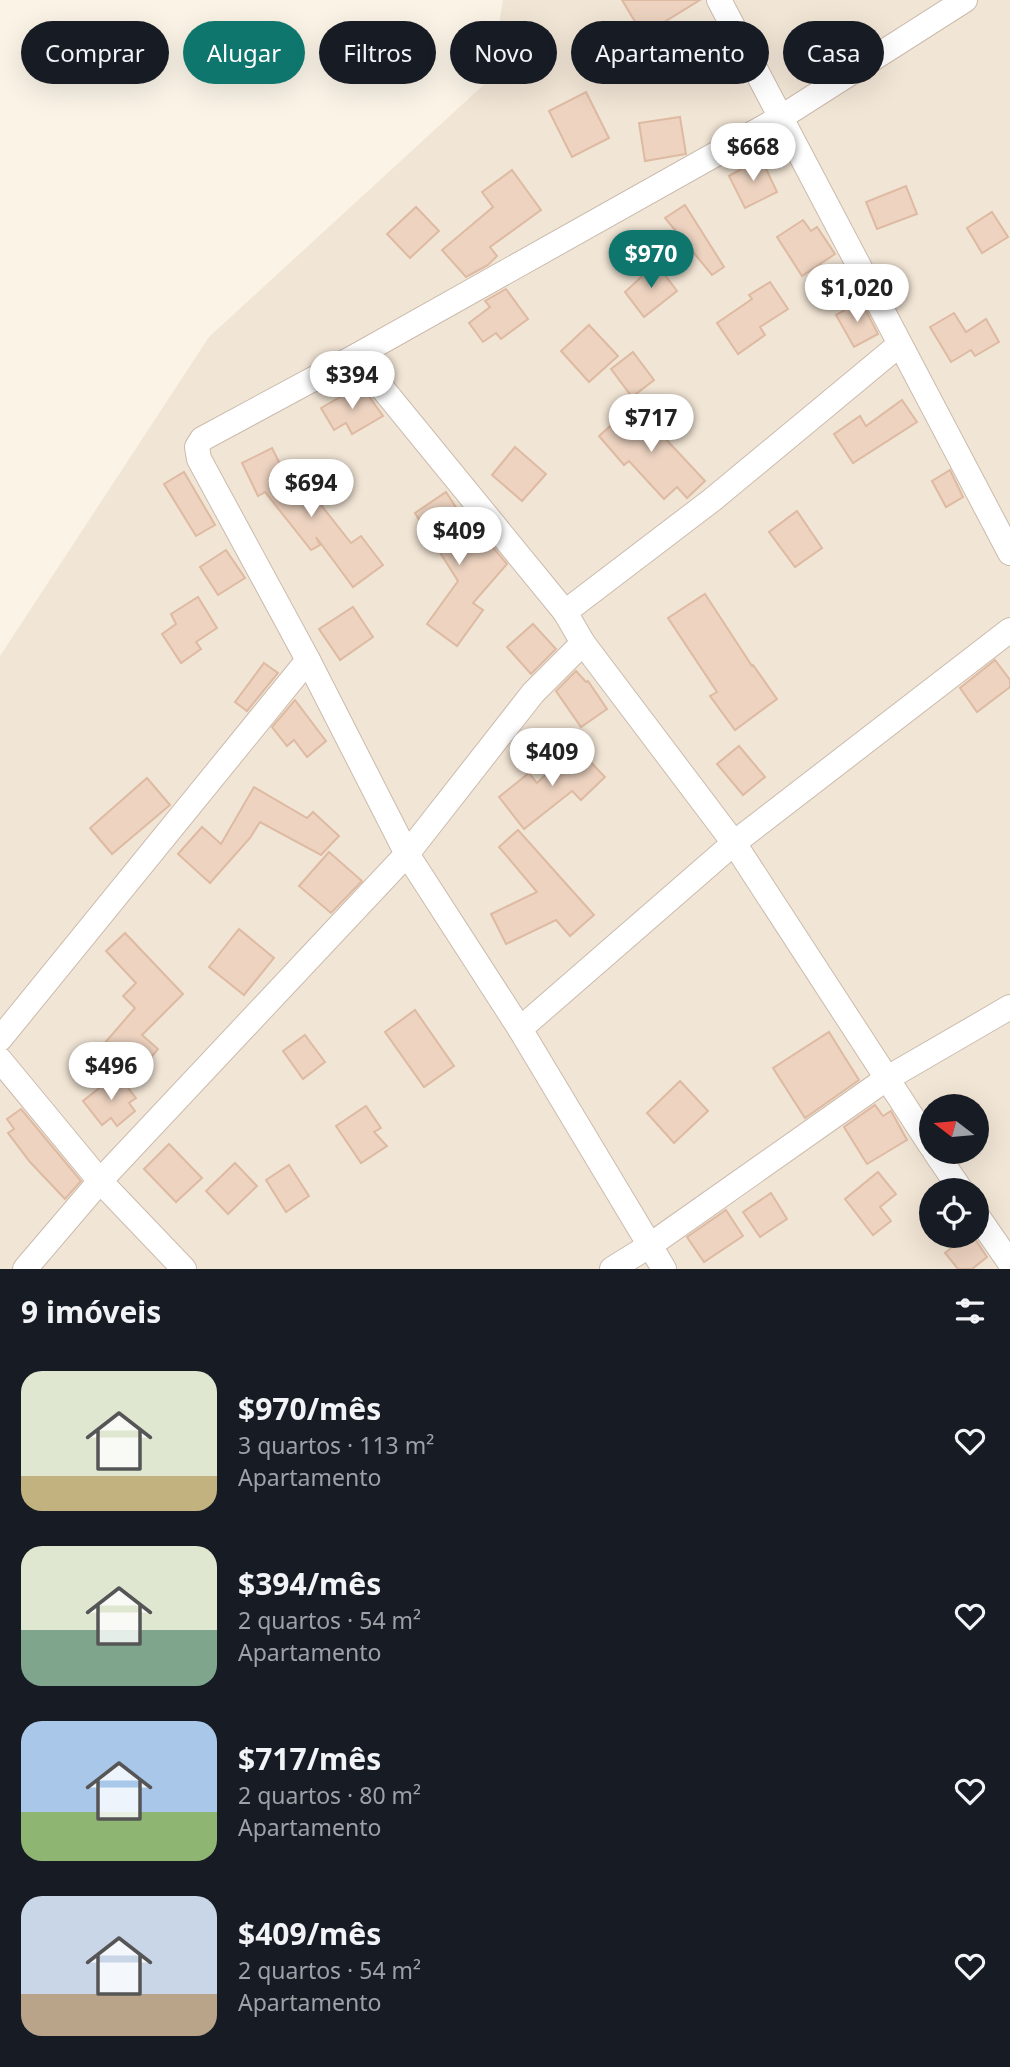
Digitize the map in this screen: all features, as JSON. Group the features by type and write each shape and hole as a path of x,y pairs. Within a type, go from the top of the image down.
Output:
{"street":[{"path":"719,0 1010,553"},
{"path":"664,1269 520,1029 407,854 197,451 202,439 356,356 780,118 965,0"},
{"path":"565,612 712,500 899,345"},
{"path":"356,356 565,612 583,643 734,843 919,1128"},
{"path":"520,1029 734,843 1010,630"},
{"path":"24,1269 100,1181 407,854 533,692 583,643"},
{"path":"0,1039 308,660"},
{"path":"612,1269 649,1246 886,1079 1010,1007"},
{"path":"0,1060 100,1181 184,1269"},
{"path":"989,1233 1010,1263"}],"shaded area":[{"path":"503,0 1010,0 1010,1269 0,1269 0,656 209,337 485,84 557,84 557,21 500,21"}],"building":[{"path":"622,0 700,0 666,21 635,21"},
{"path":"586,92 609,138 572,157 549,111"},
{"path":"680,117 686,154 645,161 639,123"},
{"path":"761,158 777,192 745,208 729,176"},
{"path":"512,170 541,210 490,247 497,256 488,265 466,277 442,250 493,207 482,192"},
{"path":"906,186 917,214 877,229 866,202"},
{"path":"685,205 724,267 712,275 665,218"},
{"path":"416,207 439,231 410,258 387,234"},
{"path":"992,212 1008,237 982,253 967,228"},
{"path":"803,220 811,231 817,227 835,254 802,276 777,237"},
{"path":"656,263 677,291 644,317 625,292"},
{"path":"770,282 788,309 760,327 765,335 738,354 717,323 752,299 749,295"},
{"path":"506,289 528,319 501,339 496,333 483,342 469,323 490,307 485,301"},
{"path":"861,301 878,334 854,347 836,315"},
{"path":"954,313 966,332 986,319 999,342 975,356 971,350 951,362 930,327"},
{"path":"589,325 618,356 589,382 561,351"},
{"path":"633,352 654,380 632,397 611,369"},
{"path":"361,385 383,416 352,434 346,423 334,430 321,408"},
{"path":"902,400 917,422 853,463 834,434 860,416 866,426"},
{"path":"634,405 705,481 687,498 677,487 664,499 629,461 624,465 599,436"},
{"path":"515,447 546,474 522,501 492,475"},
{"path":"272,448 298,500 310,491 351,543 361,536 383,565 353,587 316,537 320,545 311,550 265,492 258,496 242,463"},
{"path":"950,470 963,497 946,507 932,481"},
{"path":"184,472 215,525 196,536 164,484"},
{"path":"446,492 481,546 486,539 507,564 473,603 483,610 457,646 427,624 458,581 415,513"},
{"path":"797,511 822,548 795,567 769,532"},
{"path":"226,550 245,578 218,595 200,567"},
{"path":"705,594 777,699 735,730 710,696 717,692 668,618"},
{"path":"198,597 217,628 196,642 201,649 181,663 162,634 176,624 171,614"},
{"path":"353,607 373,637 340,660 319,629"},
{"path":"533,624 556,649 531,674 507,647"},
{"path":"995,660 1010,680 1010,687 977,712 960,688"},
{"path":"264,663 278,673 247,711 235,702"},
{"path":"576,671 588,681 607,709 581,727 556,691"},
{"path":"295,700 326,741 307,757 294,740 287,746 272,727"},
{"path":"575,746 605,777 581,800 572,791 524,829 499,797 529,773 537,783"},
{"path":"739,746 765,777 743,795 717,764"},
{"path":"147,778 170,805 112,854 90,828"},
{"path":"254,787 307,818 313,812 339,836 321,855 260,822 250,838 210,883 178,854 202,827 221,844"},
{"path":"518,830 594,915 570,936 556,920 506,944 491,914 537,892 499,847"},
{"path":"329,852 362,881 331,913 299,886"},
{"path":"239,929 274,958 244,995 209,967"},
{"path":"125,933 183,994 142,1035 158,1049 131,1081 97,1052 135,1008 123,996 136,983 106,951"},
{"path":"415,1010 454,1066 424,1087 385,1032"},
{"path":"829,1032 859,1080 805,1118 773,1068"},
{"path":"305,1035 325,1062 303,1079 283,1051"},
{"path":"117,1074 136,1098 129,1103 135,1111 117,1126 111,1118 102,1125 83,1101"},
{"path":"680,1081 708,1111 674,1143 647,1113"},
{"path":"875,1105 883,1116 891,1111 907,1140 867,1164 844,1127"},
{"path":"366,1106 381,1128 374,1132 387,1146 361,1163 336,1126"},
{"path":"21,1109 81,1181 65,1199 30,1162 8,1133 14,1129 7,1119"},
{"path":"169,1144 202,1178 176,1202 144,1169"},
{"path":"235,1163 257,1186 228,1214 206,1191"},
{"path":"289,1165 309,1196 286,1212 266,1180"},
{"path":"878,1172 896,1194 880,1207 891,1221 873,1235 845,1199"},
{"path":"771,1193 787,1219 760,1237 743,1212"},
{"path":"726,1210 743,1236 704,1262 687,1237"},
{"path":"951,1248 981,1248 987,1257 972,1269 958,1269 945,1253"}]}
